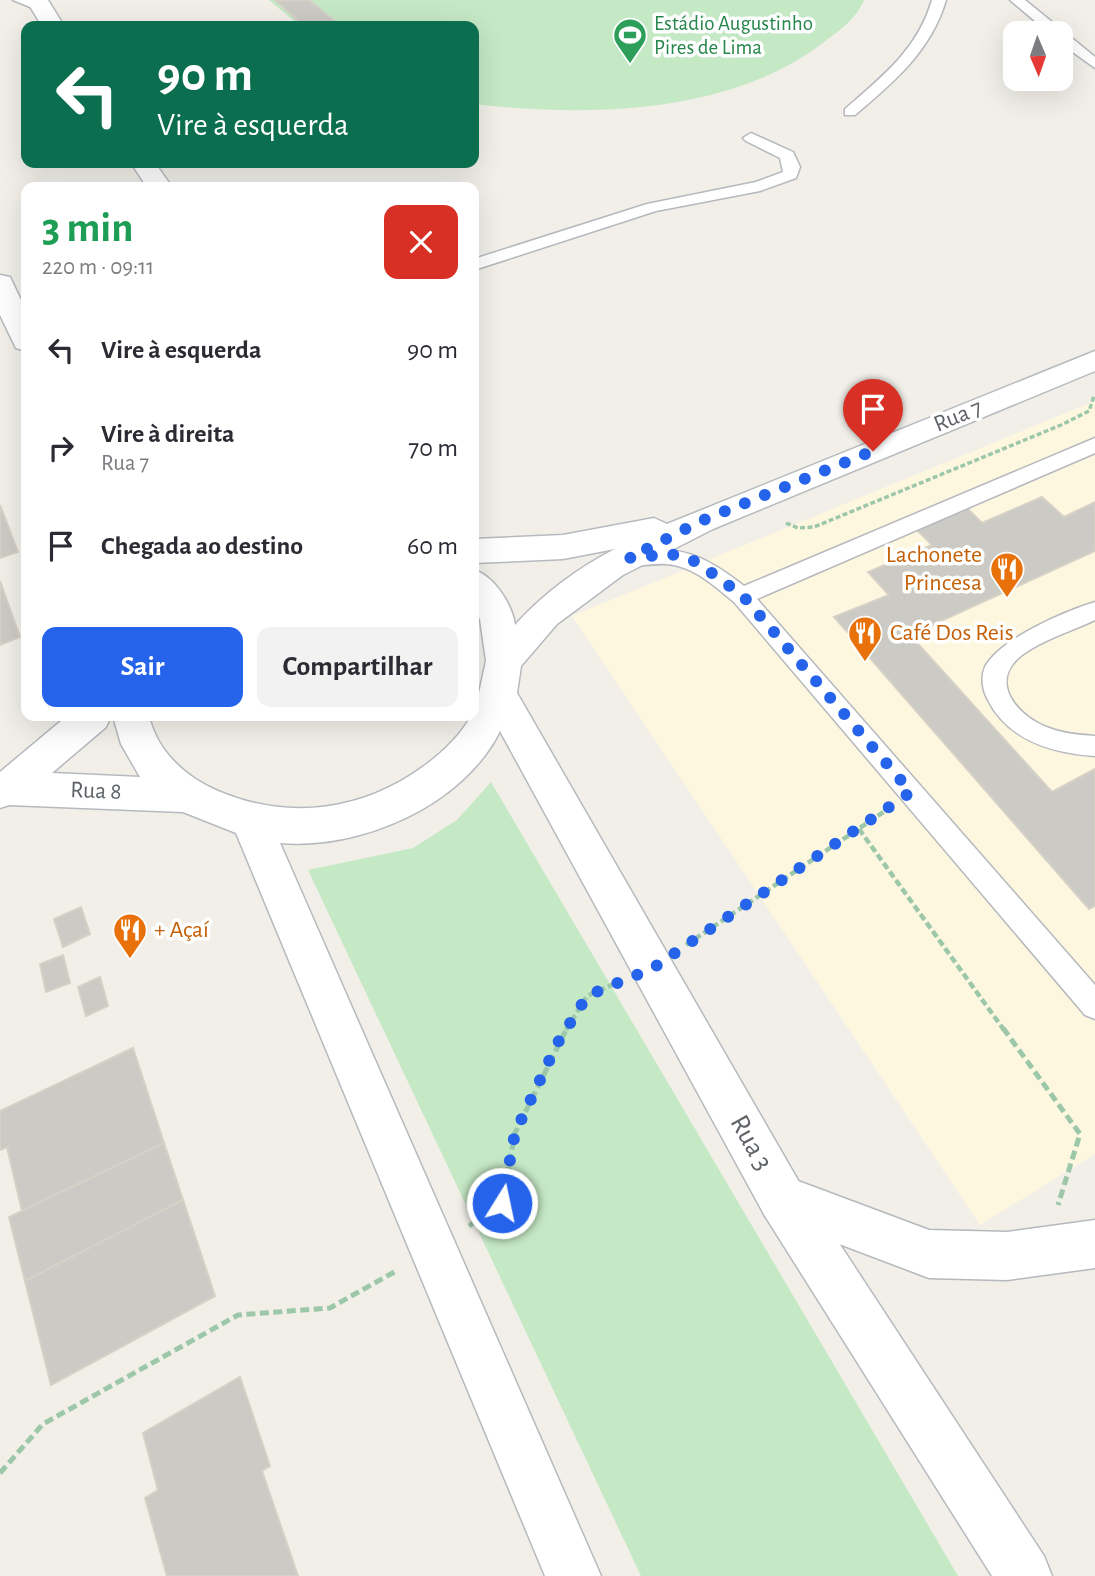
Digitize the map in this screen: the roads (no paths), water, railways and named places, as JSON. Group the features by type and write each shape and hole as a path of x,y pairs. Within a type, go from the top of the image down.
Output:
{"main road":[{"path":"32,2 49,21"},
{"path":"0,283 21,331"},
{"name":"Rua 7","path":"184,795 251,822 304,827 357,818 407,799 450,771 481,736 502,678 545,615 573,591 701,521 1095,360"},
{"path":"479,551 563,547 701,521"},
{"name":"Rua 3","path":"479,590 497,617 502,678 653,968 782,1199 1024,1576"},
{"name":"Rua 8","path":"4,790 87,721"},
{"path":"131,721 151,764 184,795"},
{"name":"Rua 8","path":"4,790 184,795"},
{"path":"251,822 573,1576"},
{"path":"782,1199 929,1254 1007,1256 1072,1247"}],"lane":[{"path":"850,112 897,71 924,39 939,0"},
{"path":"1017,0 1042,21"},
{"path":"1073,46 1095,64"},
{"path":"479,263 643,210 760,186 790,175 792,167 787,155 751,138"},
{"path":"743,596 1095,445"},
{"path":"629,558 671,554 697,562 743,596 911,792 1089,990"},
{"path":"1095,610 1014,649 995,670 995,691 1011,715 1037,735 1067,745 1095,746"}],"place":[{"name":"Estádio Augustinho Pires de Lima","path":"630,65"},
{"name":"Lachonete Princesa","path":"1007,599"},
{"name":"Café Dos Reis","path":"865,663"},
{"name":"+ Açaí","path":"130,960"}]}
